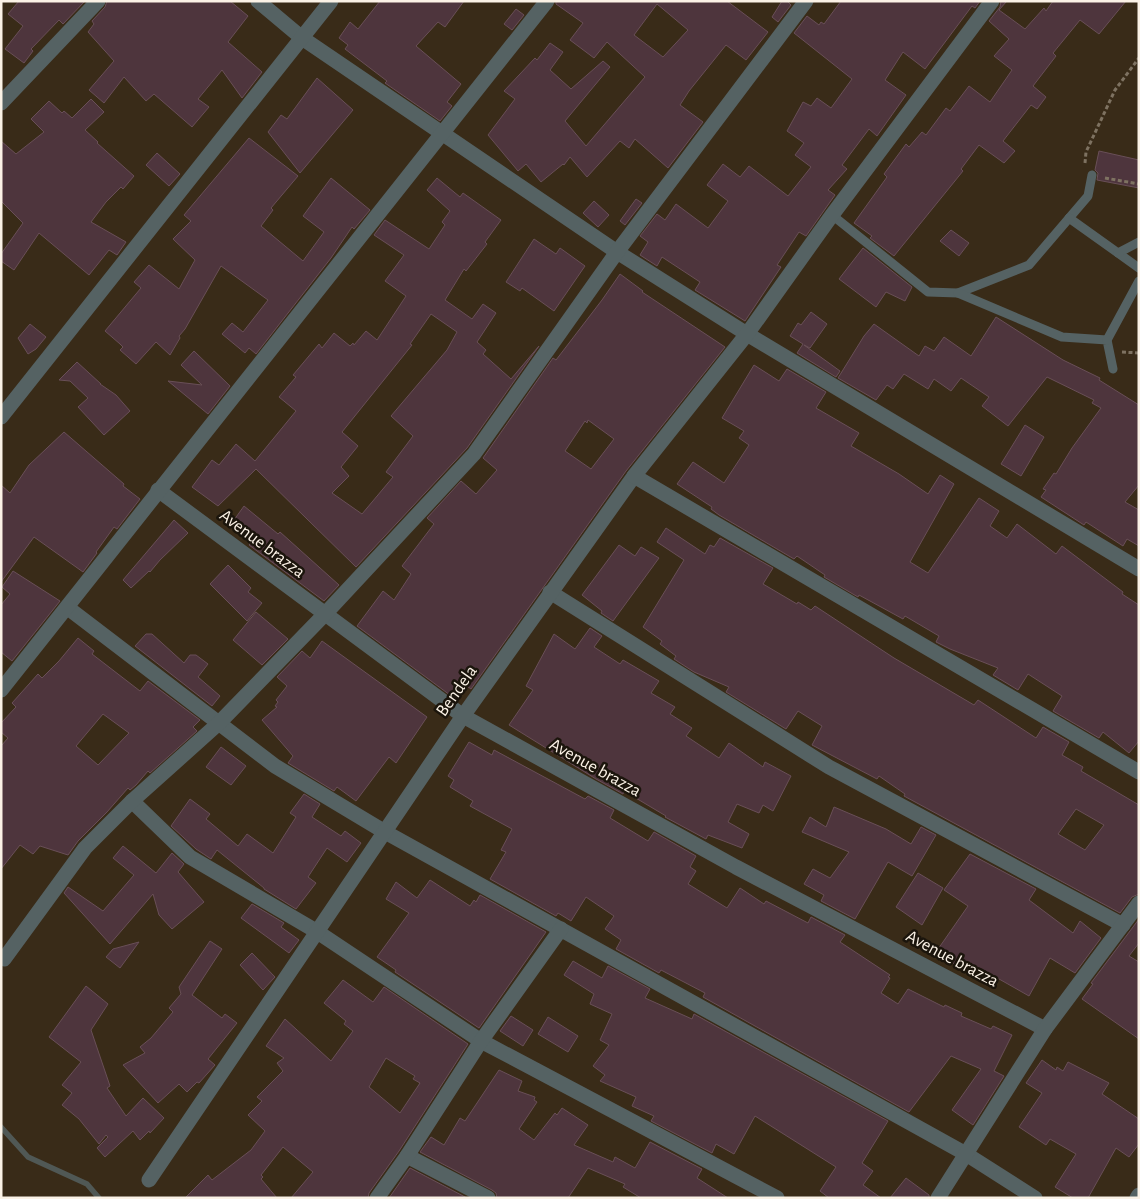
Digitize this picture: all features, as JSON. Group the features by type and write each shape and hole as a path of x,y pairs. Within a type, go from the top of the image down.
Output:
{"street":[{"path":"1,103 98,1"},
{"path":"258,1 302,38 617,252 747,334 1139,569"},
{"path":"1,417 331,1"},
{"path":"1,690 68,608 158,490 547,1"},
{"path":"4,958 85,848 132,801 219,723 325,614 474,454 617,252 806,1"},
{"name":"Bendela","path":"148,1180 316,931 550,592 634,476 747,334 832,215 992,1"},
{"path":"634,476 1139,772"},
{"name":"Avenue brazza","path":"158,490 463,716 736,867 1045,1029"},
{"path":"550,592 829,767 1123,925"},
{"path":"68,608 275,766 385,832 966,1154 1035,1198"},
{"path":"132,801 190,857 316,931 481,1041 777,1198"},
{"path":"938,1198 1045,1029 1139,903"},
{"path":"377,1198 407,1156 481,1041 561,929"},
{"path":"407,1156 488,1198"}],"lane":[{"path":"958,293 1029,265 1088,196 1092,175"},
{"path":"832,215 928,292 958,293 1062,337 1107,340"},
{"path":"1069,218 1139,268"},
{"path":"1118,253 1139,242"},
{"path":"1113,369 1107,340 1139,281"}],"path":[{"path":"1139,58 1115,90 1086,152 1084,173 1139,184"}],"building":[{"path":"19,1 85,1 63,24 59,20 31,49 33,51 24,63 5,49 23,26 8,14"},
{"path":"107,1 230,1 248,16 228,42 262,72 242,98 222,70 198,99 209,107 192,127 154,94 146,101 124,77 104,103 89,90 114,61 88,32 94,24 92,21 105,7"},
{"path":"380,1 464,1 445,27 438,22 416,46 461,84 447,102 452,106 440,121 385,83 387,81 345,49 348,45 339,38 350,22 358,29"},
{"path":"556,1 727,1 768,32 746,60 726,45 689,91 680,105 703,122 668,168 635,139 629,148 620,141 587,177 570,157 564,165 541,182 526,164 518,171 488,135 515,99 504,91 535,58 537,60 550,43 563,52 550,70 571,89 603,61 610,67 565,121 586,146 645,77 607,42 594,58 570,40 583,23 556,4","holes":["657,4 688,30 663,57 634,35"]},
{"path":"782,1 787,1 791,5 778,22 772,17"},
{"path":"841,1 980,1 975,8 972,6 925,69 903,52 885,80 906,95 877,136 869,129 842,165 847,169 828,190 835,195 806,236 799,232 777,265 781,267 745,321 695,290 700,282 662,257 657,266 640,255 648,242 640,236 657,214 665,220 676,204 708,228 728,201 707,185 723,164 740,177 749,166 788,196 811,167 795,155 804,143 787,131 803,102 811,106 817,98 831,108 852,79 794,33 807,16 819,25 821,22 824,24"},
{"path":"1001,1 1007,1 999,10 1025,29 1044,8 1046,11 1053,1 1126,1 1099,34 1080,20 1053,53 1056,56 1033,86 1046,97 1037,109 1031,105 1003,141 1015,151 1004,163 979,145 961,169 963,171 894,256 854,223 887,177 884,174 906,144 909,147 922,132 926,135 946,108 950,111 969,86 990,102 1012,70 994,56 1009,39 989,21 1000,7"},
{"path":"516,9 524,15 512,30 504,24"},
{"path":"317,78 353,110 300,173 268,132 281,115 287,119"},
{"path":"91,99 104,112 85,130 134,176 123,189 121,187 106,202 91,222 126,242 117,255 109,250 89,275 39,233 14,270 1,261 1,254 23,223 1,201 1,141 16,154 44,132 31,119 49,101 62,113 64,111 72,118"},
{"path":"249,138 298,176 271,208 273,210 261,226 303,261 324,232 303,216 331,178 370,210 354,229 352,227 331,258 256,354 249,348 245,353 222,334 232,323 243,332 268,300 221,266 185,329 179,336 180,338 170,355 156,342 136,364 120,350 123,347 105,331 141,288 134,282 149,265 179,289 195,260 173,239 191,221 184,215"},
{"path":"1099,151 1139,160 1139,188 1097,180 1098,173 1095,170"},
{"path":"157,153 180,174 169,186 146,165"},
{"path":"437,178 460,197 463,193 501,220 485,242 487,244 466,271 464,269 445,300 472,319 483,304 496,313 477,342 486,350 483,354 511,379 539,346 467,448 356,567 256,469 218,506 192,487 212,460 219,465 236,444 255,461 296,411 279,397 296,377 293,375 319,344 322,348 334,333 350,346 353,343 354,345 366,331 377,340 406,296 385,281 404,255 374,235 385,220 429,249 445,225 442,222 450,211 427,190","holes":["431,314 457,332 447,350 391,416 413,436 386,472 393,477 362,514 332,493 349,476 341,467 358,446 342,432 412,345 410,344"]},
{"path":"636,199 642,203 625,225 620,221"},
{"path":"594,201 609,215 598,227 583,213"},
{"path":"951,230 969,243 959,256 940,241"},
{"path":"534,239 556,254 560,248 585,266 554,311 522,288 520,291 506,282"},
{"path":"863,248 912,287 905,301 886,292 876,307 839,279"},
{"path":"620,274 642,292 725,347 626,471 471,689 464,684 454,698 357,626 383,591 394,600 411,574 402,566 434,524 427,518 461,481 476,494 497,470 483,458 553,358 556,360","holes":["588,420 614,439 591,469 565,451 585,421 587,423"]},
{"path":"811,312 827,324 810,348 804,345 840,371 836,377 797,353 803,344 790,336 798,323 801,325"},
{"path":"996,317 1063,360 1100,378 1099,380 1139,405 1139,485 1125,502 1139,510 1139,546 1127,539 1123,546 1086,522 1084,525 1041,497 1046,490 1043,489 1054,473 1056,474 1101,408 1092,403 1094,400 1047,377 1008,426 982,406 989,397 961,378 951,391 934,379 928,389 904,374 893,389 887,385 876,400 838,378 864,336 874,324 919,356 925,346 934,351 944,337 971,356"},
{"path":"30,324 46,337 36,349 28,354 18,338"},
{"path":"194,351 230,386 208,414 168,381 202,385 181,365"},
{"path":"77,362 100,384 116,395 130,411 104,435 78,407 88,398 70,381 59,380"},
{"path":"754,365 779,381 787,369 826,392 816,408 859,433 851,446 899,474 928,494 940,475 954,484 910,562 928,573 979,498 999,511 990,526 1007,538 1017,524 1056,554 1062,546 1123,592 1122,594 1139,605 1139,741 1129,753 1103,732 1099,738 1053,711 1062,696 1028,674 1018,690 993,675 998,668 936,642 939,636 905,616 903,619 859,595 858,597 824,577 825,575 797,556 794,559 719,515 711,509 712,507 677,484 693,462 724,483 749,445 739,438 744,431 722,418"},
{"path":"1025,425 1044,437 1021,476 1001,464"},
{"path":"64,432 140,499 117,529 114,527 83,572 34,537 1,582 1,485 10,493 29,465"},
{"path":"244,506 278,534 280,532 339,585 324,601 249,545 255,538 234,520"},
{"path":"174,520 188,533 150,572 131,588 123,580"},
{"path":"666,528 705,554 710,545 714,547 720,538 773,568 763,584 797,604 798,602 811,610 815,606 894,658 974,705 978,700 1036,738 1043,727 1069,742 1062,755 1083,767 1081,771 1139,805 1139,894 1132,897 1120,913 904,796 905,794 879,776 877,779 812,745 822,726 798,711 786,729 726,692 729,687 694,672 674,659 676,656 660,644 662,641 643,627 684,560 657,542","holes":["1076,809 1104,825 1085,850 1058,834"]},
{"path":"619,545 635,556 641,547 659,558 613,621 601,613 602,611 582,595"},
{"path":"228,565 251,588 248,592 262,603 247,621 210,584"},
{"path":"13,571 60,601 12,661 1,652 1,605 10,594 2,587"},
{"path":"256,612 288,639 262,665 233,640"},
{"path":"590,628 602,636 594,647 620,664 623,660 659,681 651,693 675,707 670,714 692,728 686,736 719,758 729,743 763,767 765,762 791,776 773,811 763,805 759,813 737,804 728,822 749,834 742,848 708,835 706,839 665,817 624,791 623,794 596,779 509,725 533,690 526,686 554,634 575,649"},
{"path":"146,634 152,634 184,663 190,655 196,655 208,664 198,677 220,696 212,706 135,646"},
{"path":"78,638 94,651 92,654 140,691 148,681 200,720 193,727 197,731 150,773 148,771 130,790 128,788 78,841 68,855 40,846 33,854 20,845 1,869 1,746 8,738 1,732 1,723 16,707 12,703 38,674 42,678","holes":["103,714 129,733 98,765 76,746"]},
{"path":"322,641 427,717 396,763 389,757 356,801 337,787 334,791 288,763 293,756 262,720 277,707 275,706 278,702 276,700 287,686 277,677 302,651 310,658"},
{"path":"469,742 492,755 494,750 585,799 588,796 614,810 610,818 648,841 654,832 696,856 690,867 696,871 688,884 727,908 740,888 764,904 766,901 808,923 811,917 845,935 840,942 890,975 881,993 898,1004 908,989 944,1007 945,1005 962,1013 961,1016 991,1029 993,1026 1012,1035 994,1071 1004,1076 973,1125 952,1110 981,1069 951,1056 909,1112 703,997 705,993 661,970 659,973 616,949 621,940 605,929 614,916 586,897 571,921 558,913 556,916 490,879 506,852 501,850 512,829 470,806 473,801 450,787 454,780 448,776"},
{"path":"221,747 246,766 231,785 206,767"},
{"path":"304,794 320,804 312,817 341,836 345,831 361,843 347,862 327,848 308,877 316,883 296,909 264,889 217,850 211,859 196,849 171,826 190,799 210,814 206,819 238,846 247,834 273,853 296,817 290,813"},
{"path":"834,807 886,829 911,844 921,827 936,835 912,876 888,862 855,919 821,901 824,895 804,884 813,869 830,878 849,852 802,832 810,817 826,827"},
{"path":"123,846 156,873 172,853 184,864 178,872 204,902 172,929 159,915 153,894 110,944 64,893 68,887 103,911 134,875 113,858"},
{"path":"970,854 1036,889 1029,900 1073,933 1080,921 1101,938 1075,973 1050,958 1029,996 992,975 986,985 936,952 968,906 944,890"},
{"path":"918,873 943,888 922,925 896,907"},
{"path":"430,880 470,906 474,900 476,902 480,895 546,932 479,1028 395,972 396,970 377,957 409,913 386,899 396,882 417,898"},
{"path":"252,904 284,923 281,927 299,940 289,953 241,918"},
{"path":"1139,919 1139,943 1129,956 1139,962 1139,1039 1082,999 1093,984 1091,983"},
{"path":"210,941 222,949 192,995 222,1018 225,1014 237,1023 208,1059 215,1065 199,1083 197,1082 187,1092 179,1084 158,1103 123,1065 145,1053 140,1047 151,1038 173,1012 169,1008 181,994 179,987"},
{"path":"139,942 120,968 106,957 113,949"},
{"path":"252,953 275,977 263,990 240,965"},
{"path":"573,961 602,978 608,966 650,989 645,998 692,1019 694,1014 888,1121 862,1163 873,1171 863,1185 881,1198 829,1198 820,1191 836,1167 755,1116 734,1154 716,1144 712,1153 651,1121 654,1116 632,1106 636,1097 600,1081 605,1075 593,1066 609,1045 600,1040 612,1014 590,1004 594,994 564,975"},
{"path":"343,980 373,1002 384,987 468,1044 399,1151 369,1193 368,1198 291,1198 313,1172 283,1147 261,1175 263,1177 261,1179 277,1198 185,1198 208,1175 212,1180 251,1150 265,1131 248,1115 262,1101 257,1097 283,1071 277,1063 284,1058 266,1046 285,1019 331,1061 353,1031 344,1024 346,1021 324,1003","holes":["386,1058 415,1076 413,1079 420,1083 400,1113 369,1087"]},
{"path":"86,986 108,1004 91,1030 110,1086 107,1088 126,1116 143,1098 164,1118 150,1133 149,1131 140,1140 133,1131 105,1157 97,1148 108,1137 106,1135 99,1144 79,1119 62,1105 72,1093 62,1085 81,1062 49,1037"},
{"path":"511,1016 533,1030 523,1046 500,1031"},
{"path":"548,1017 578,1036 568,1052 538,1034"},
{"path":"1042,1060 1056,1070 1057,1067 1063,1071 1068,1062 1109,1083 1102,1094 1139,1119 1139,1144 1129,1157 1116,1148 1088,1198 1073,1198 1055,1187 1076,1154 1050,1139 1046,1145 1019,1127 1042,1093 1026,1083"},
{"path":"499,1070 522,1081 518,1091 535,1097 534,1100 537,1102 519,1129 534,1140 555,1113 557,1115 562,1108 588,1125 574,1145 613,1162 615,1157 635,1168 650,1142 702,1169 697,1178 728,1198 641,1198 623,1187 625,1184 588,1168 568,1198 497,1198 496,1193 492,1190 420,1152 431,1137 444,1145 460,1118 465,1121"},
{"path":"410,1168 467,1198 389,1198"},
{"path":"906,1178 929,1195 929,1198 890,1198"}],"waterway":[{"path":"1,1127 28,1157 87,1184 99,1198"}]}
